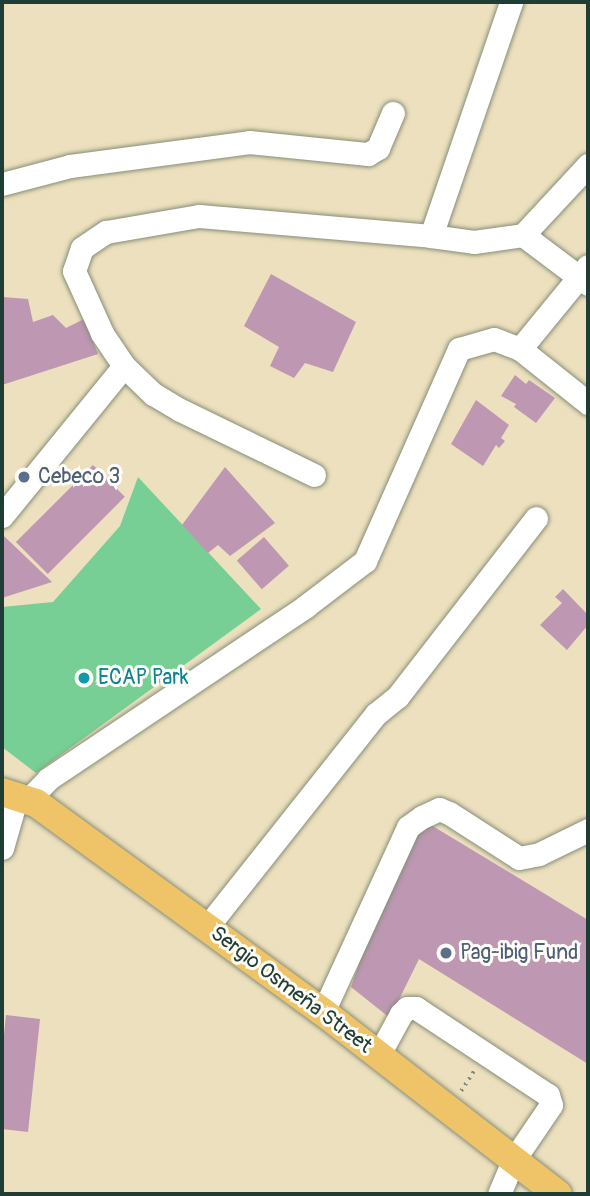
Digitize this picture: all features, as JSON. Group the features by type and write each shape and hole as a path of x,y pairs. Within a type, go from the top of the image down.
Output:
{"main road":[{"name":"Sergio Osmeña Street","path":"12,793 207,927 558,1194"}],"street":[{"path":"430,236 511,2"},
{"path":"2,184 70,166 249,142 368,154 378,148 393,113"},
{"path":"314,475 180,410 153,394 124,366 102,333 74,271 82,248 106,232 199,216 474,242 523,235 588,165"},
{"path":"520,349 585,276 523,235"},
{"path":"2,848 12,793 48,779 306,606 365,561 459,349 494,339 520,349 588,403"},
{"path":"2,516 124,366"},
{"path":"207,927 376,714 398,696 536,518"},
{"path":"323,1013 408,827 422,817 439,809 449,813 519,858 539,854 588,830"},
{"path":"378,1056 401,1014 407,1008 416,1008 548,1095 551,1105 513,1161 499,1194"}],"path":[{"path":"449,1111 485,1054"}],"green space":[{"name":"ECAP Park","path":"138,477 261,609 36,773 2,747 2,607 53,602 120,526"}],"building":[{"path":"271,274 356,322 333,372 305,363 294,378 270,366 279,347 244,326"},
{"path":"3,297 28,299 33,322 53,315 66,328 84,319 98,354 2,385"},
{"path":"515,375 526,384 529,380 555,398 536,423 514,407 516,404 501,396"},
{"path":"476,400 509,425 501,438 505,441 499,448 496,445 483,466 451,444"},
{"path":"93,465 125,497 48,574 16,542"},
{"path":"225,467 275,523 230,556 218,545 208,553 182,525"},
{"path":"4,536 52,582 2,598"},
{"path":"264,537 289,566 262,589 237,561"},
{"path":"563,589 588,615 588,625 567,650 540,625 562,603 555,597"},
{"path":"426,822 588,920 588,1064 419,959 390,1018 351,987 393,868"},
{"path":"6,1015 40,1019 28,1132 2,1129 2,1055"}],"place":[{"name":"Cebeco 3","path":"24,477"},
{"name":"ECAP Park","path":"84,678"},
{"name":"Pag-ibig Fund","path":"446,953"}]}
